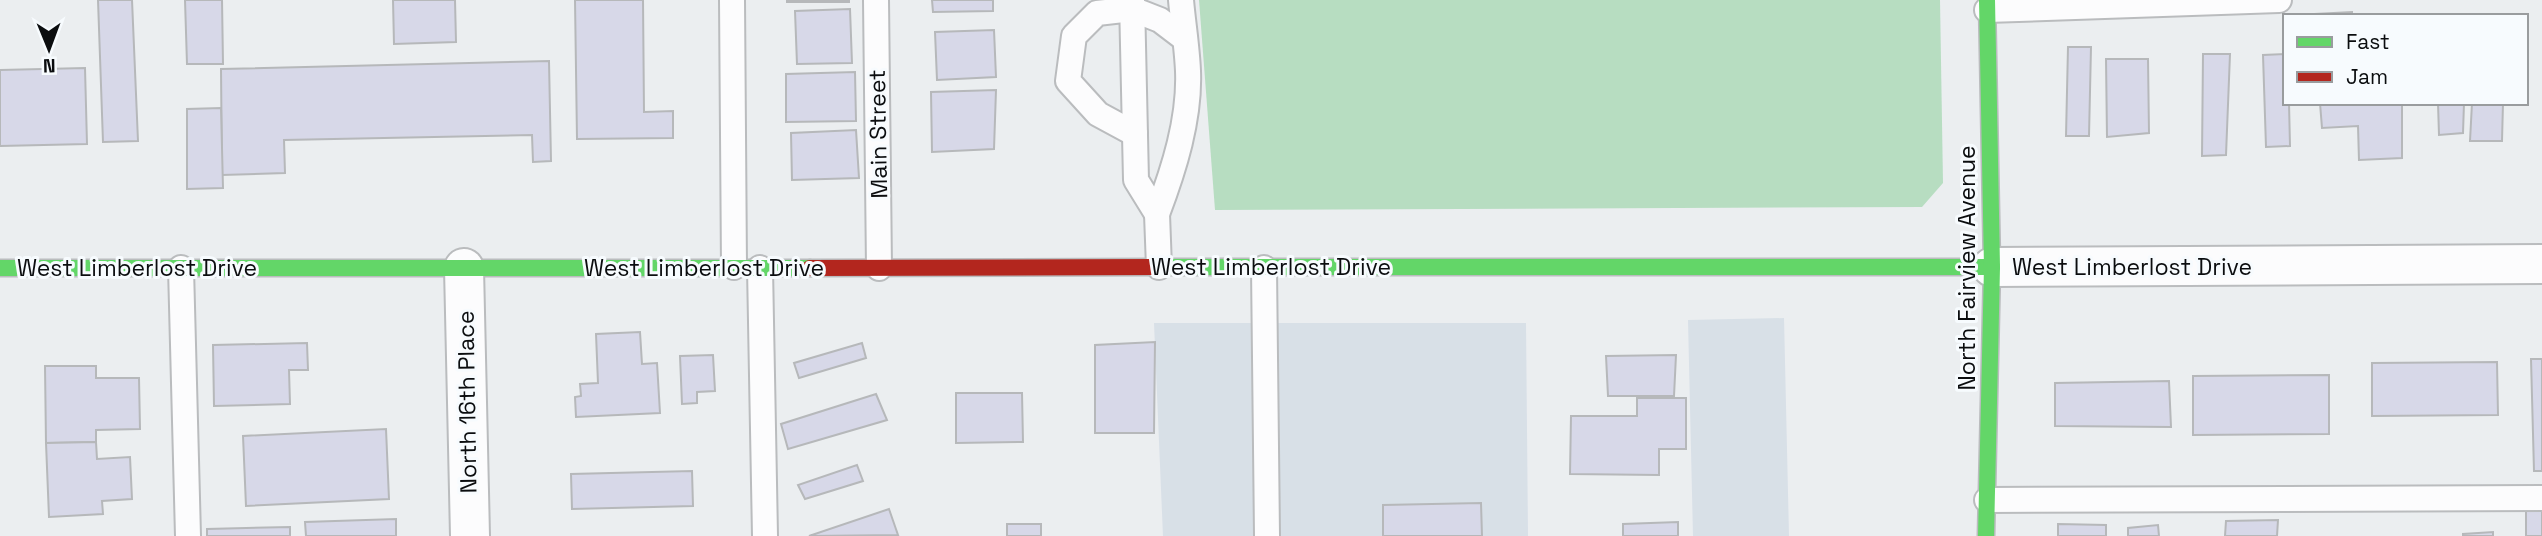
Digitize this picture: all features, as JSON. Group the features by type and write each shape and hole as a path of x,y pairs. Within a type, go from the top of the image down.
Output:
{"street":[{"name":"North Fairview Avenue","path":"1986,536 1992,267 1987,5"},
{"name":"West Limberlost Drive","path":"0,268 1992,267 2542,264"},
{"name":"North 16th Place","path":"464,268 470,536"}],"lane":[{"path":"732,0 734,267"},
{"name":"Main Street","path":"876,0 879,268"},
{"path":"1159,267 1157,214 1171,177 1186,108 1188,71 1181,0"},
{"path":"1987,5 2279,0"},
{"path":"1135,134 1098,114 1068,82 1074,36 1097,13 1132,4 1185,39"},
{"path":"1132,4 1136,180 1157,214"},
{"path":"181,268 188,536"},
{"path":"760,268 765,536"},
{"path":"1264,268 1267,536"},
{"path":"1987,500 2542,498"}],"shaded area":[{"path":"1784,318 1789,536 1693,536 1688,320"},
{"path":"1154,323 1526,323 1528,536 1163,536"}],"green space":[{"path":"1199,0 1940,0 1943,183 1922,207 1215,210"}],"building":[{"path":"98,0 132,0 138,141 103,142"},
{"path":"185,0 222,0 223,64 187,64"},
{"path":"393,0 455,0 456,42 394,44"},
{"path":"575,0 643,0 644,112 673,111 673,138 577,139"},
{"path":"849,0 849,2 787,2"},
{"path":"932,0 993,0 993,11 933,12"},
{"path":"850,9 852,63 797,64 795,11"},
{"path":"2352,12 2352,14 2315,14"},
{"path":"994,30 996,77 937,80 935,32"},
{"path":"2068,47 2091,47 2089,136 2066,136"},
{"path":"2203,54 2230,54 2226,155 2202,156"},
{"path":"2283,54 2283,105 2289,105 2290,146 2266,147 2263,55"},
{"path":"2106,59 2148,59 2149,133 2107,137"},
{"path":"549,61 551,161 533,162 532,135 284,140 285,173 222,175 221,69"},
{"path":"85,68 87,144 0,146 0,70"},
{"path":"855,72 856,121 786,122 786,74"},
{"path":"996,90 994,149 932,152 931,92"},
{"path":"2320,105 2402,105 2402,158 2359,160 2358,126 2322,128"},
{"path":"2438,105 2464,105 2463,133 2439,135"},
{"path":"2472,105 2503,105 2502,141 2470,141"},
{"path":"221,108 223,188 187,189 187,109"},
{"path":"856,130 859,178 792,180 791,133"},
{"path":"640,332 642,364 657,363 660,413 576,417 575,397 581,396 580,384 598,383 596,334"},
{"path":"1155,342 1154,433 1095,433 1095,345"},
{"path":"307,343 308,370 289,370 290,404 214,406 213,345"},
{"path":"862,343 866,358 799,378 794,363"},
{"path":"713,355 715,391 697,392 697,403 682,404 680,356"},
{"path":"1676,355 1674,396 1608,396 1606,356"},
{"path":"2531,359 2542,359 2542,471 2534,471"},
{"path":"2497,362 2498,415 2372,416 2372,363"},
{"path":"45,366 96,366 96,378 139,378 140,429 96,430 96,442 46,443"},
{"path":"2329,375 2329,434 2193,435 2193,376"},
{"path":"2169,381 2171,427 2055,426 2055,383"},
{"path":"956,393 1022,393 1023,442 956,443"},
{"path":"876,394 887,420 788,449 781,424"},
{"path":"1637,398 1686,398 1686,449 1659,449 1659,475 1570,474 1571,416 1637,416"},
{"path":"386,429 389,499 246,506 243,436"},
{"path":"96,442 97,459 130,457 132,499 102,501 103,514 49,517 46,443"},
{"path":"857,465 863,481 805,499 798,485"},
{"path":"692,471 693,506 572,509 571,474"},
{"path":"1481,503 1482,536 1383,536 1383,505"},
{"path":"889,509 898,535 809,536"},
{"path":"2542,510 2542,536 2526,536 2526,511"},
{"path":"396,519 396,536 306,536 305,522"},
{"path":"2278,520 2277,536 2225,536 2226,521"},
{"path":"1678,522 1678,536 1623,536 1623,524"},
{"path":"1007,524 1041,524 1041,536 1007,536"},
{"path":"2058,524 2106,525 2106,536 2058,536"},
{"path":"2158,525 2159,536 2128,536 2128,528"},
{"path":"290,527 290,536 207,536 207,529"},
{"path":"2493,532 2493,536 2463,536 2463,534"}],"traffic: fast":[{"path":"1986,536 1992,267 1987,0"},
{"path":"1156,267 1992,267"},
{"path":"0,268 810,268"}],"traffic: jam":[{"path":"810,268 1156,267"}]}
